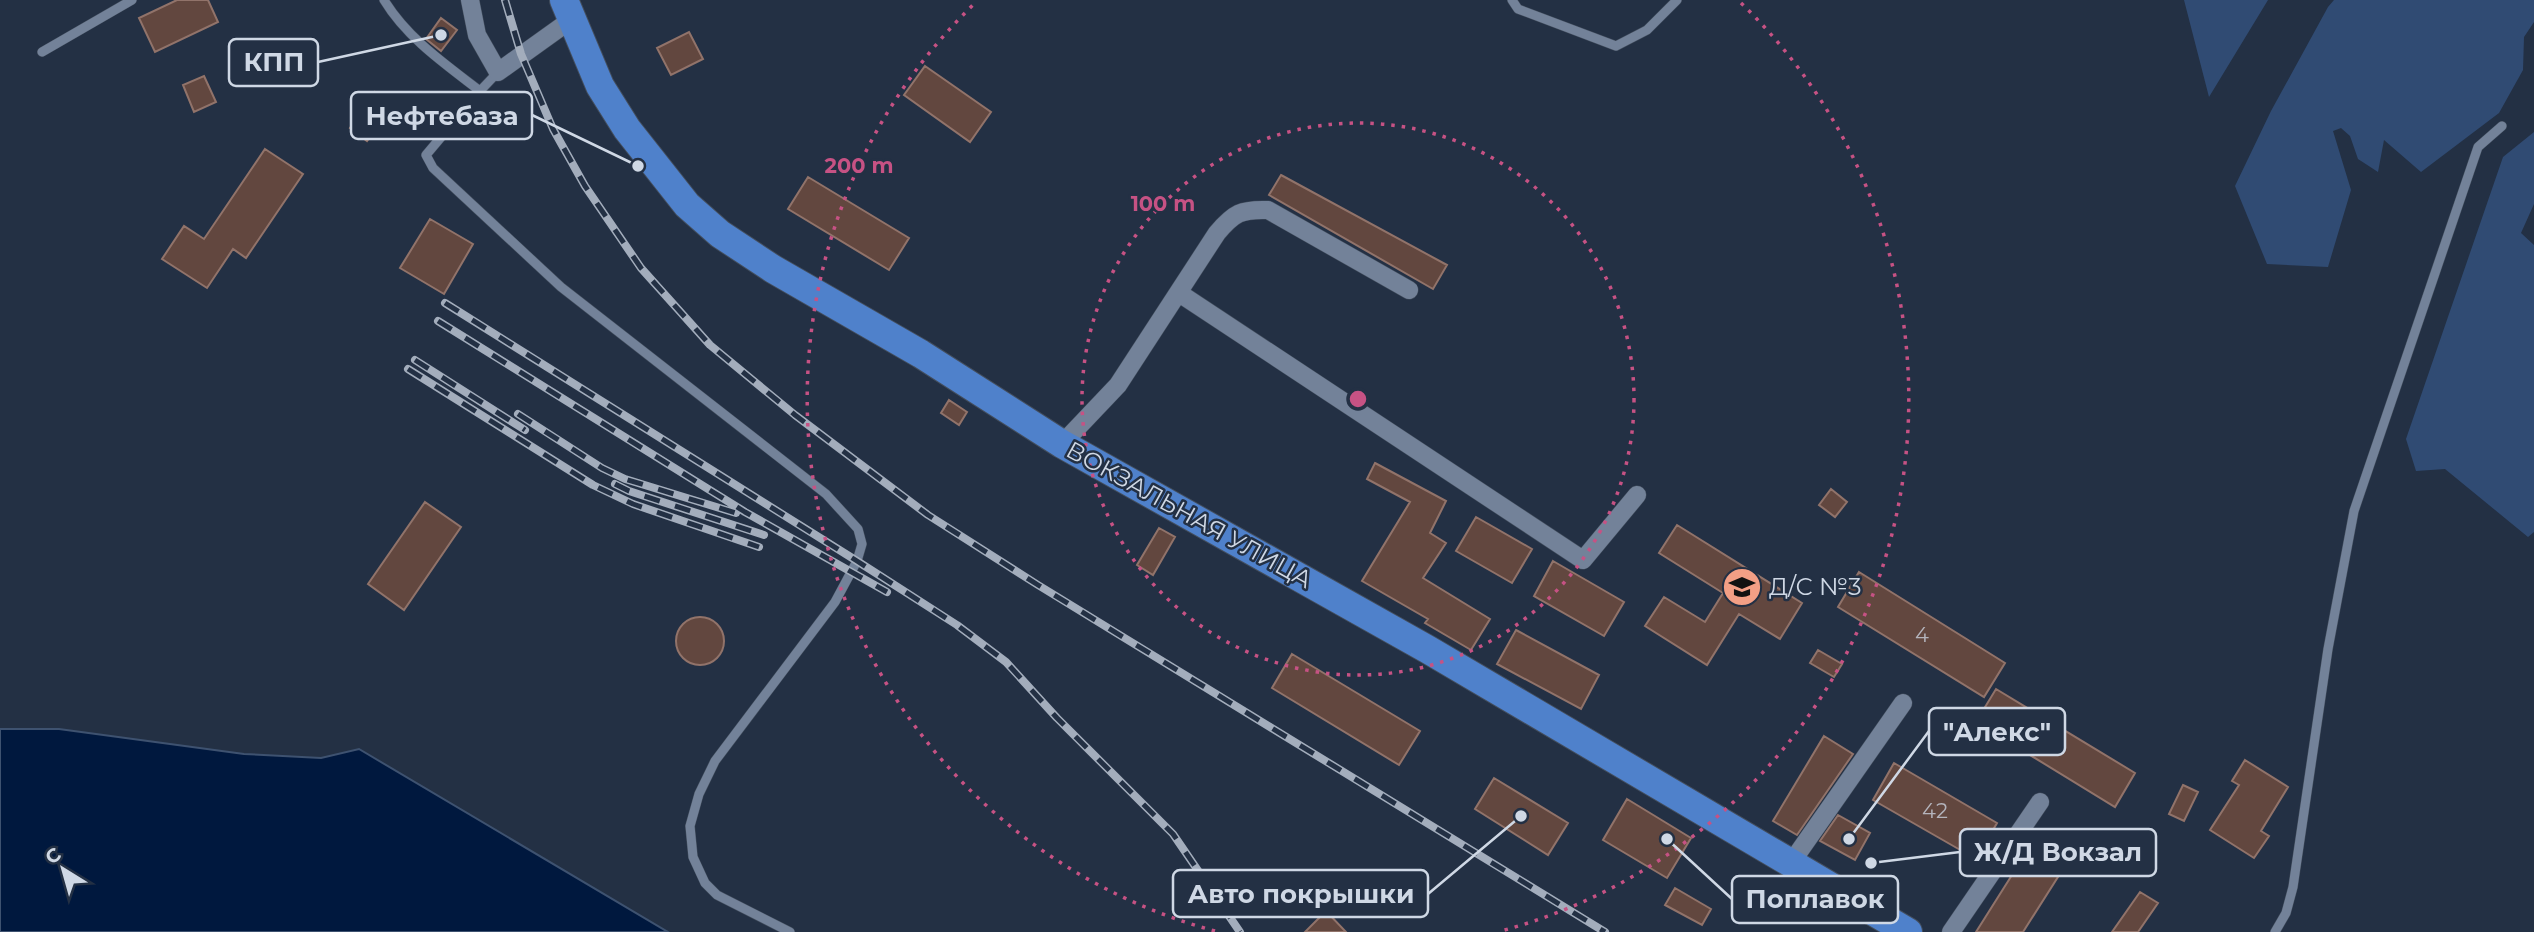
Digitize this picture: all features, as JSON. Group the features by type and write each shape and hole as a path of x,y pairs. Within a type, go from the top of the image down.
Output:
{"main road":[{"name":"ВОКЗАЛЬНАЯ УЛИЦА","path":"568,10 600,86 627,129 687,205 720,234 773,269 921,354 1062,444 1416,643 1908,932"}],"street":[{"path":"470,0 477,35 498,72 568,10"},
{"path":"1062,444 1118,385 1217,233 1231,216 1250,209 1268,210 1409,290"},
{"path":"1178,293 1583,560 1637,495"},
{"path":"1791,863 1903,703"},
{"path":"1951,932 2040,802"}],"lane":[{"path":"42,52 132,0"},
{"path":"384,0 391,12 423,46 480,91"},
{"path":"1513,0 1518,9 1616,46 1647,30 1677,0"},
{"path":"498,72 426,155 433,168 561,287 826,494 858,529 862,544 852,571 835,602 715,761 699,794 690,825 692,857 705,883 717,895 790,932"},
{"path":"2275,932 2286,913 2293,887 2328,649 2354,511 2478,147 2502,126"}],"shaded area":[{"path":"2184,0 2268,0 2209,97"},
{"path":"2334,0 2534,0 2534,22 2524,37 2523,70 2499,113 2421,172 2384,140 2378,172 2358,159 2350,136 2341,128 2333,131 2351,190 2328,267 2267,264 2235,186 2271,111"},
{"path":"2534,132 2534,204 2521,233 2534,245 2534,532 2528,537 2445,469 2416,471 2406,439 2503,157"},
{"path":"0,729 59,729 244,754 321,758 359,749 668,932 0,932"}],"building":[{"path":"177,0 208,0 218,22 155,52 139,18"},
{"path":"441,18 457,30 441,51 426,39"},
{"path":"689,32 703,59 671,75 657,48"},
{"path":"925,66 991,112 970,142 904,95"},
{"path":"204,76 216,102 194,112 183,85"},
{"path":"375,92 393,105 367,141 350,128"},
{"path":"265,149 303,174 246,258 233,249 207,288 162,259 184,226 204,239"},
{"path":"1281,175 1447,265 1433,289 1269,195"},
{"path":"808,177 909,238 889,270 788,209"},
{"path":"430,219 473,244 444,294 400,268"},
{"path":"949,400 967,412 959,425 941,413"},
{"path":"1375,463 1446,501 1430,533 1446,543 1423,578 1490,619 1471,650 1425,623 1428,619 1362,581 1410,502 1367,479"},
{"path":"1831,489 1847,502 1835,517 1819,505"},
{"path":"425,502 461,527 404,610 368,584"},
{"path":"1476,517 1532,549 1512,583 1456,551"},
{"path":"1677,525 1802,603 1780,639 1739,614 1707,665 1645,626 1664,597 1705,622 1723,593 1659,553"},
{"path":"1159,528 1175,537 1153,575 1137,565"},
{"path":"1553,561 1624,602 1604,636 1534,596"},
{"path":"1859,572 2005,663 1984,697 1838,607"},
{"path":"700,617 717,624 724,641 717,658 700,665 683,658 676,641 683,624"},
{"path":"1516,630 1599,675 1581,709 1497,664"},
{"path":"1818,650 1842,664 1834,677 1810,663"},
{"path":"1292,654 1420,731 1399,765 1272,688"},
{"path":"1996,689 2135,773 2115,807 1976,722"},
{"path":"1824,736 1853,754 1797,835 1773,821"},
{"path":"2245,760 2288,787 2261,831 2269,836 2254,858 2210,830 2239,785 2232,781"},
{"path":"1894,763 1997,823 1976,859 1873,800"},
{"path":"1494,778 1568,823 1548,855 1475,809"},
{"path":"2183,785 2198,792 2184,821 2169,814"},
{"path":"1627,799 1691,838 1667,878 1603,840"},
{"path":"1838,815 1870,833 1855,860 1820,841"},
{"path":"2036,837 2070,858 2023,932 1976,932"},
{"path":"1675,888 1711,909 1702,925 1665,905"},
{"path":"2140,892 2158,903 2138,932 2112,932"},
{"path":"1326,911 1346,932 1305,932"}],"railway":[{"path":"505,0 521,54 553,129 585,186 641,268 710,345 795,415 928,515 1605,932"},
{"path":"445,303 857,561 957,625 1006,662 1057,718 1173,834 1240,932"},
{"path":"438,321 745,512 887,592"},
{"path":"415,360 525,430"},
{"path":"408,369 593,485 633,504 759,547"},
{"path":"518,414 602,468 625,479 736,513"},
{"path":"615,484 764,535"}],"place":[{"name":"КПП","path":"441,35"},
{"name":"Нефтебаза","path":"638,166"},
{"name":"Д/С №3","path":"1742,587"},
{"name":"Авто покрышки","path":"1521,816"},
{"name":"Поплавок","path":"1667,839"},
{"name":"\"Алекс\"","path":"1849,839"},
{"name":"Ж/Д Вокзал","path":"1871,863"}]}
